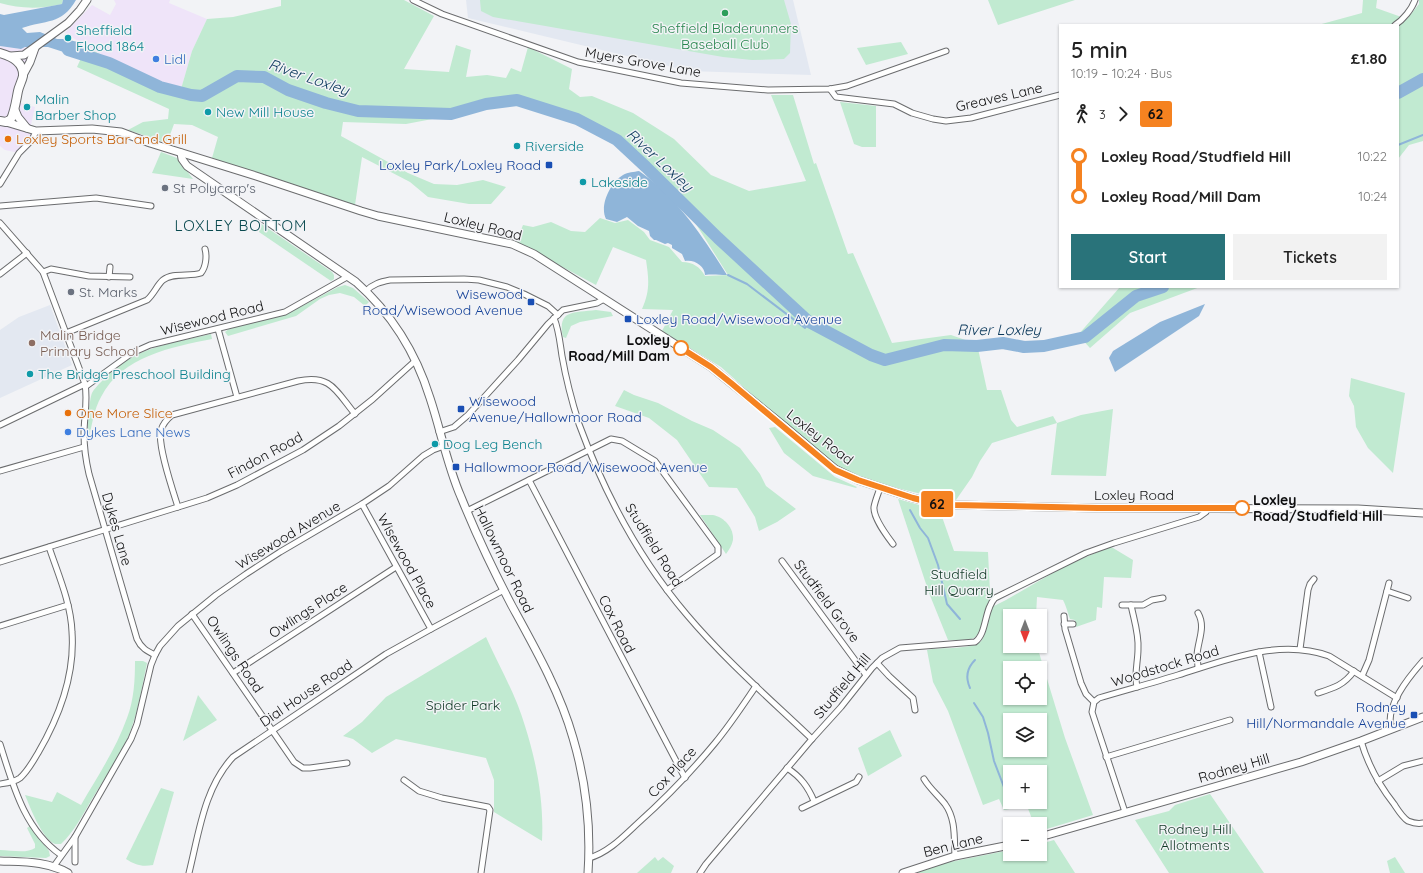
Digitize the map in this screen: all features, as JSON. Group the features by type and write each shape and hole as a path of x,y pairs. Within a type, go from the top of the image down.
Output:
{"main road":[{"path":"0,53 11,56 24,55 72,19 87,0"},
{"path":"23,75 35,48"},
{"path":"11,56 20,64 23,75"},
{"name":"Loxley Road","path":"3,121 11,119 15,110 23,75"},
{"path":"15,110 18,117 27,128"},
{"name":"Loxley Road","path":"3,121 36,131 92,129 112,130 372,214 512,244 534,254 711,367 784,426 835,470 880,488 933,503 953,505 1106,508 1358,509 1423,513"},
{"name":"Hallowmoor Road","path":"181,153 182,159 187,166 366,291 387,314 402,335 431,399 439,432 457,489 475,532 541,660 561,704 573,737 580,763 588,813 588,873"},
{"name":"Rodney Hill","path":"1047,835 1301,762 1423,717"},
{"name":"Ben Lane","path":"903,873 955,856 1003,846"},
{"path":"0,861 36,862 68,873"}],"street":[{"name":"Myers Grove Lane","path":"413,0 442,14 578,62 681,83 768,90 830,89 847,86 946,51"},
{"path":"1397,24 1411,8 1415,0"},
{"name":"Greaves Lane","path":"830,89 836,97 894,104 912,113 946,121 971,118 1059,95"},
{"path":"0,184 3,175 19,153 32,140 36,131"},
{"path":"0,206 96,198 151,206"},
{"name":"Dykes Lane","path":"0,223 43,272 85,385 87,401 84,447 89,474 139,644 155,655"},
{"path":"66,333 147,300 163,280 170,276 201,273 203,271 206,258 205,249"},
{"path":"0,274 27,253"},
{"path":"109,277 110,267"},
{"path":"43,272 52,270 89,276 130,277"},
{"name":"Wisewood Road","path":"0,425 85,385 132,353 150,345 285,312 347,277"},
{"path":"366,291 371,286 379,282 390,280 479,280 507,287 524,294 548,306 556,316"},
{"path":"439,432 454,427 468,415 498,383 544,328 563,310 593,304 604,299"},
{"name":"Studfield Road","path":"556,316 562,356 572,401 589,450 626,526 667,590 704,635 812,739"},
{"path":"218,329 237,397"},
{"name":"Findon Road","path":"0,562 207,498 237,486 303,450 355,414 415,361"},
{"path":"178,507 160,445 163,424 172,415 178,412 298,381 316,379 329,384 355,414"},
{"path":"467,511 611,439 616,439 651,458 659,466 717,544 718,554 667,590"},
{"name":"Wisewood Avenue","path":"155,655 178,626 216,595 263,563 362,504 389,486 423,456 444,446"},
{"path":"0,471 84,447"},
{"name":"Cox Road","path":"529,480 685,778"},
{"path":"880,488 874,507 875,513 886,536 893,544"},
{"name":"Wisewood Place","path":"362,504 431,629"},
{"name":"Studfield Hill","path":"700,873 787,768 841,707 877,662 886,654 900,648 975,642 978,640 982,632 990,605 995,598 1086,553 1199,517 1206,512 1208,508"},
{"path":"0,784 19,779 30,766 51,727 65,691 72,652 72,632 68,605 49,547"},
{"name":"Studfield Grove","path":"782,561 866,675"},
{"name":"Owlings Place","path":"233,672 396,567"},
{"path":"1300,649 1308,590 1314,579"},
{"path":"1362,676 1369,660 1389,583"},
{"name":"Dial House Road","path":"188,873 206,803 211,790 224,767 233,757 386,654 504,590"},
{"path":"1387,592 1408,598"},
{"path":"1122,605 1142,605 1152,600 1163,598"},
{"path":"0,626 68,605"},
{"path":"1132,606 1138,638 1135,676 1137,687"},
{"path":"1198,613 1202,623 1202,629 1197,655 1198,668"},
{"name":"Owlings Road","path":"192,614 294,762 298,765 310,768 347,763"},
{"path":"1064,616 1064,624 1081,683 1086,694 1094,702 1092,712 1125,812"},
{"path":"1064,624 1073,624"},
{"name":"Woodstock Road","path":"1094,702 1100,698 1198,668 1260,652 1300,649 1320,652 1329,656 1397,698"},
{"path":"1260,652 1271,707"},
{"path":"55,869 61,855 75,837 131,739 137,724 151,665 155,655"},
{"path":"1391,729 1391,712 1397,698 1405,684 1423,661"},
{"path":"877,662 889,676 913,698 915,710"},
{"path":"1318,693 1338,686 1354,671"},
{"name":"Cox Place","path":"589,858 602,853 625,835 685,778 716,742 756,686"},
{"path":"1106,757 1230,720"},
{"path":"1361,741 1368,762 1378,781 1404,818 1415,823 1423,823"},
{"path":"0,744 22,808 30,822 45,841 61,855"},
{"path":"1378,781 1403,766 1423,761"},
{"path":"787,768 803,780 814,801"},
{"path":"802,808 856,782 859,777"},
{"path":"924,779 928,786 944,802 952,818 955,856"},
{"path":"404,780 419,791 442,798 488,807 490,810 481,873"},
{"path":"75,837 75,862"}],"shaded area":[{"path":"114,0 170,0 169,3 207,19 192,51 181,89 112,63 65,33 92,5 110,15 116,4"},
{"path":"466,0 793,0 811,75 689,71 468,18"},
{"path":"0,46 21,49 26,47 39,52 18,90 17,102 35,107 30,129 36,132 19,153 5,150 0,146"},
{"name":"Malin Bridge Primary School","path":"50,305 72,365 0,398 0,330 19,317"}],"green space":[{"path":"0,0 63,0 62,4 31,8 0,3"},
{"path":"281,0 404,0 434,16 404,69 449,72 456,45 471,50 466,77 487,75 506,78 511,68 521,72 528,47 572,69 569,89 580,97 592,96 633,113 674,139 711,175 749,191 806,181 771,95 793,95 814,164 816,163 848,254 853,253 892,343 951,335 977,344 987,390 1001,390 1011,420 1017,427 1053,416 1057,423 992,443 980,461 972,477 956,500 938,498 865,479 838,466 783,422 721,367 662,331 673,310 642,309 648,285 646,260 613,247 596,285 516,242 523,225 533,227 551,222 571,231 585,232 600,218 615,223 628,220 644,232 650,240 669,247 682,262 690,263 696,266 705,276 728,275 689,213 648,172 629,158 619,143 573,118 550,109 490,103 468,108 448,116 406,124 343,122 341,136 408,173 434,184 457,185 483,180 506,187 491,204 469,204 428,197 410,182 362,157 355,205 212,158 218,137 192,125 174,124 167,143 128,130 143,122 168,119 169,109 77,67 86,47 100,54 112,63 181,89 192,51 207,19 233,17 281,6"},
{"path":"480,0 784,0 791,24 790,53 784,59 752,60 723,57 493,17 481,11"},
{"path":"988,0 1075,0 998,25"},
{"path":"1363,0 1377,0 1376,8 1407,19 1419,4 1419,0 1423,0 1423,141 1409,145 1399,158 1399,24 1322,24 1362,13"},
{"path":"901,42 908,54 866,65 857,48"},
{"path":"840,102 876,106 876,147 862,147 854,144"},
{"path":"161,152 177,158 193,179 152,173"},
{"path":"260,223 332,272 334,279 331,281 259,232"},
{"path":"345,285 353,288 369,302 365,306 354,297 340,293 329,295 320,299 296,316 228,336 225,332 230,328 287,314 338,287"},
{"path":"1119,288 1197,288 1130,313 1090,348 1078,335"},
{"path":"596,310 611,312 613,316 580,322 571,326 566,338 563,337 562,328 565,317 574,312"},
{"path":"211,334 212,339 165,350 135,363 122,372 110,383 101,397 95,412 89,438 87,436 89,407 92,393 114,370 126,361 152,348"},
{"path":"1351,378 1405,393 1393,473 1368,448 1356,427 1354,406 1349,396"},
{"path":"624,390 658,403 713,430 740,448 760,474 766,486 796,509 777,522 759,531 755,517 737,488 709,487 677,440 649,418 615,406"},
{"path":"1113,409 1106,476 1051,475 1057,423 1081,415"},
{"path":"775,427 835,477 857,487 856,488 813,476 784,453 769,428"},
{"name":"Studfield Hill Quarry","path":"898,499 940,511 954,551 988,552 990,592 992,597 980,631 974,638 965,640 948,640 929,593"},
{"path":"700,515 717,516 730,527 733,540 726,554"},
{"name":"Studfield Hill Quarry","path":"1109,547 1133,560 1131,578 1104,577 1102,608 1097,607 1096,620 1076,627 1075,620 1070,619 1063,600 1037,597 1036,609 1003,609 1003,653 1039,653 1042,661 1003,661 1003,705 1047,705 1047,679 1065,738 1093,815 1047,829 1047,817 1031,817 1028,809 1047,809 1047,765 1003,765 1003,808 999,799 983,805 948,711 933,682 927,650 965,647 978,643 982,640 985,633 992,607 1063,567"},
{"name":"Spider Park","path":"486,637 517,703 529,740 541,797 542,841 494,812 494,780 486,758 396,739 372,753 353,739 343,736 362,722 386,697"},
{"path":"135,661 143,661 147,663 137,708 129,735 74,828 61,844 55,844 50,841 41,829 25,795 52,802 57,792 81,805 112,752 123,729 134,690"},
{"path":"198,695 217,720 183,741"},
{"path":"890,730 902,756 868,776 858,748"},
{"path":"161,788 174,792 153,865 142,866 126,859"},
{"name":"Rodney Hill Allotments","path":"1210,794 1264,873 1169,873 1135,820 1169,811 1175,805"},
{"path":"30,826 49,851 50,856 46,858 0,856 0,850 28,851 35,848 35,844 27,828"},
{"path":"1054,840 1075,873 916,873 945,863 1003,851 1003,861 1047,861 1047,842"},
{"path":"655,857 658,861 663,857 674,866 671,873 637,873"},
{"path":"1395,857 1405,873 1390,873 1387,861"}],"water":[{"path":"63,0 76,0 71,8 59,18 22,28 27,33 40,32 57,39 66,39 81,43 83,55 76,56 48,47 25,47 21,49 0,46 0,14 4,15 62,4"},
{"path":"639,171 653,181 688,218 727,275 705,275 705,272 701,266 692,261 685,261 682,254 672,248 672,245 654,240 650,236 649,231 638,226 627,217 617,222 606,219 604,213 605,201 607,194 614,183 623,175"},
{"path":"1205,304 1199,316 1115,372 1109,358 1113,351 1160,322"}],"waterway":[{"name":"River Loxley","path":"68,50 109,63 160,87 191,95 202,96 237,76 264,77 288,90 326,103 358,111 451,114 486,104 517,100 577,119 617,140 718,238 809,322 871,355 885,360 944,345 977,346 1003,343 1024,347 1044,346 1085,337 1136,296 1160,288"},
{"name":"River Loxley","path":"1399,92 1423,79"},
{"path":"1399,145 1423,135"},
{"name":"River Loxley","path":"641,169 644,165"},
{"path":"728,275 747,284 805,328 809,322"},
{"path":"910,510 920,528 928,538 938,565 947,604 960,619"},
{"path":"970,688 967,676 970,666 975,660"},
{"path":"974,703 983,717 994,761 1003,785"}],"bus line":[{"name":"62","path":"681,348 711,367 784,426 835,470 880,488 913,498 933,503 953,505 1098,508 1242,508"}],"place":[{"name":"Sheffield Bladerunners Baseball Club","path":"725,13"},
{"name":"Sheffield Flood 1864","path":"68,38"},
{"name":"Lidl","path":"156,59"},
{"name":"Malin Barber Shop","path":"27,107"},
{"name":"New Mill House","path":"208,112"},
{"name":"Loxley Sports Bar and Grill","path":"8,139"},
{"name":"Riverside","path":"517,146"},
{"name":"Loxley Park/Loxley Road","path":"549,165"},
{"name":"Lakeside","path":"583,182"},
{"name":"St Polycarp's","path":"165,188"},
{"name":"St. Marks","path":"71,292"},
{"name":"Wisewood Road/Wisewood Avenue","path":"531,302"},
{"name":"Loxley Road/Wisewood Avenue","path":"628,319"},
{"name":"Malin Bridge Primary School","path":"32,343"},
{"name":"Loxley Road/Mill Dam","path":"681,348"},
{"name":"The Bridge Preschool Building","path":"30,374"},
{"name":"Wisewood Avenue/Hallowmoor Road","path":"461,409"},
{"name":"One More Slice","path":"68,413"},
{"name":"Dykes Lane News","path":"68,432"},
{"name":"Dog Leg Bench","path":"435,444"},
{"name":"Hallowmoor Road/Wisewood Avenue","path":"456,467"},
{"name":"Loxley Road/Studfield Hill","path":"1242,508"},
{"name":"Rodney Hill/Normandale Avenue","path":"1414,715"}],"district":[{"name":"LOXLEY BOTTOM","path":"241,225"}]}
